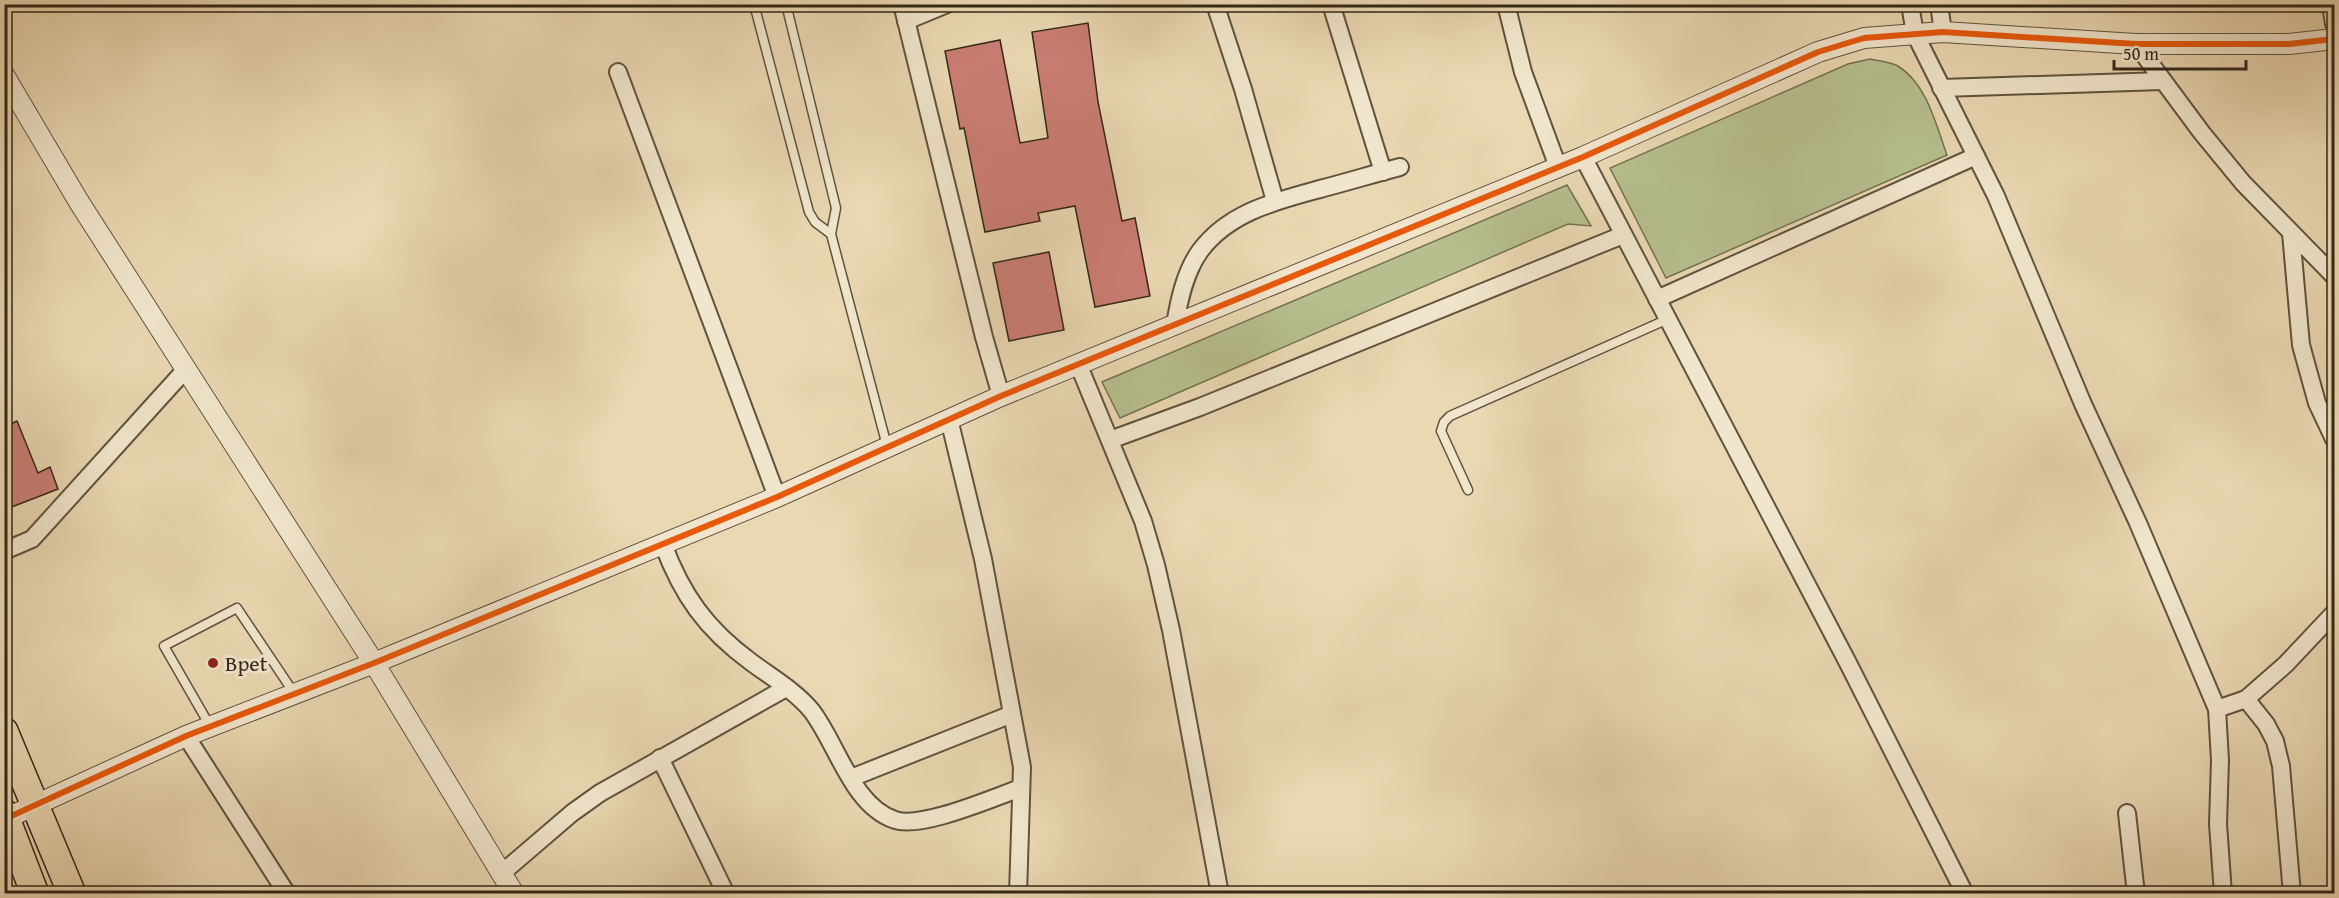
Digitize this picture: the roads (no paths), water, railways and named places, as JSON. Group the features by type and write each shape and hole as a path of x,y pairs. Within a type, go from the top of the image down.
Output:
{"highway":[{"path":"4,731 72,894"},
{"path":"5,816 35,894"}],"street":[{"path":"902,4 984,337 1001,396"},
{"path":"906,21 947,4"},
{"path":"1215,4 1243,89 1275,201"},
{"path":"1331,4 1383,172"},
{"path":"1506,4 1523,72 1558,167"},
{"path":"1910,4 1915,34 1996,196 2083,404 2138,523 2217,709 2220,760 2218,824 2223,894"},
{"path":"1939,4 1943,32"},
{"path":"2331,4 2334,24"},
{"path":"5,816 35,806 210,726 374,663 777,497 1001,396 1583,157 1818,52 1864,38 1943,32 2136,44 2289,44 2334,39"},
{"path":"2136,44 2220,155 2291,233 2334,276"},
{"path":"618,72 777,497"},
{"path":"4,75 79,202 374,663 514,894"},
{"path":"1941,88 2163,81"},
{"path":"1657,299 1976,156"},
{"path":"1583,157 1848,663 1965,894"},
{"path":"1175,325 1179,302 1199,252 1230,222 1275,201 1400,167"},
{"path":"2291,233 2301,345 2317,403 2334,439"},
{"path":"1110,440 1200,406 1623,235"},
{"path":"1078,366 1143,521 1156,565 1220,894"},
{"path":"4,551 32,539 186,369"},
{"path":"949,419 983,559 1022,767 1018,894"},
{"path":"663,543 682,587 707,624 719,637 786,688 812,711 861,793 881,814 908,823 926,820 1021,788"},
{"path":"2217,709 2246,699 2286,664 2334,613"},
{"path":"502,873 572,813 600,793 786,688"},
{"path":"2246,699 2266,724 2275,741 2281,766 2292,894"},
{"path":"851,778 1012,714"},
{"path":"186,736 287,894"},
{"path":"660,758 726,894"},
{"path":"2127,813 2136,894"}],"lane":[{"path":"754,4 809,212 814,222 831,234"},
{"path":"786,4 836,208 831,234 886,446"},
{"path":"1468,490 1441,431 1444,422 1450,416 1668,319"},
{"path":"210,726 164,646 237,608 294,693"}],"place":[{"name":"Bpet","path":"213,663"}]}
